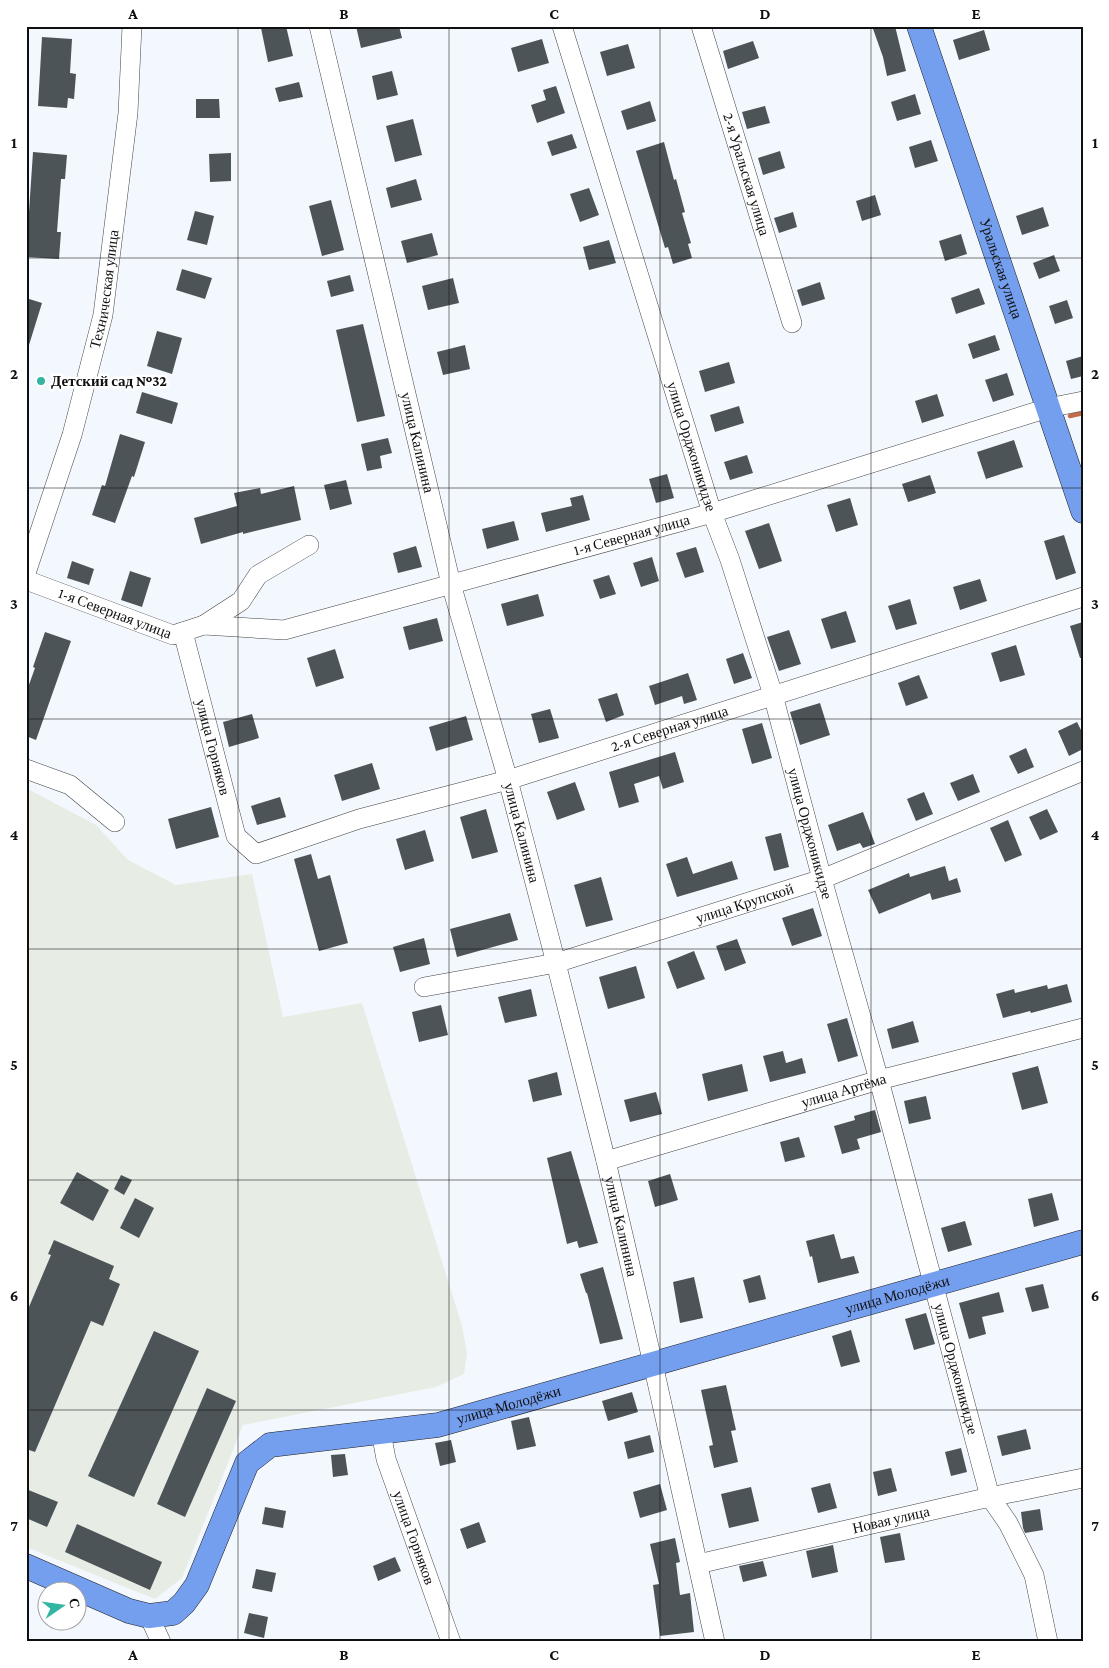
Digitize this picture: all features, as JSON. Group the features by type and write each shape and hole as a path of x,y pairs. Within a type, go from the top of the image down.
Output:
{"main road":[{"name":"Уральская улица","path":"919,26 1083,511"},
{"name":"улица Молодёжи","path":"26,1566 129,1611 149,1616 173,1613 184,1603 197,1585 246,1463 270,1445 438,1425 1083,1242"}],"street":[{"name":"Техническая улица","path":"26,573 72,435 103,314 128,113 132,26"},
{"name":"улица Калинина","path":"319,26 451,584 508,780 606,1162 716,1642"},
{"name":"улица Орджоникидзе","path":"562,26 712,513 730,560 773,695 934,1283 990,1497 1008,1523 1034,1575 1048,1642"},
{"name":"2-я Уральская улица","path":"701,26 792,323"},
{"name":"1-я Северная улица","path":"204,625 284,630 712,513 1048,408 1083,401"},
{"name":"1-я Северная улица","path":"26,580 174,635 204,625 241,601 258,575 309,545"},
{"name":"2-я Северная улица","path":"256,854 359,819 508,780 1083,598"},
{"name":"улица Горняков","path":"183,632 236,836 256,854"},
{"path":"26,769 70,785 115,822"},
{"name":"улица Крупской","path":"424,987 556,963 822,879 1083,770"},
{"name":"улица Артёма","path":"606,1162 879,1080 1083,1028"},
{"name":"улица Горняков","path":"381,1432 386,1459 451,1642"},
{"name":"Новая улица","path":"698,1564 990,1497 1083,1478"},
{"path":"149,1616 161,1642"}],"shaded area":[{"path":"26,788 96,825 128,860 176,885 252,874 283,1017 362,1003 462,1326 467,1353 464,1374 436,1387 243,1425 182,1578 155,1599 26,1547"}],"building":[{"path":"286,26 293,56 268,62 261,28"},
{"path":"356,26 399,26 402,38 361,48"},
{"path":"872,26 895,26 906,71 887,76 883,57"},
{"path":"984,30 990,50 959,60 953,40"},
{"path":"42,37 72,39 70,73 76,74 74,99 68,98 67,108 38,106"},
{"path":"542,39 549,63 518,72 511,48"},
{"path":"753,41 759,58 728,69 723,51"},
{"path":"628,44 635,68 607,76 600,52"},
{"path":"392,71 398,95 377,100 372,76"},
{"path":"299,82 303,97 279,102 275,88"},
{"path":"556,86 565,113 537,123 531,105 546,100 543,90"},
{"path":"915,94 921,114 897,121 891,102"},
{"path":"196,99 219,99 220,118 196,118"},
{"path":"650,101 656,121 627,130 621,111"},
{"path":"765,106 770,123 747,129 742,112"},
{"path":"413,119 422,155 395,162 386,126"},
{"path":"572,134 577,148 552,156 547,142"},
{"path":"931,140 938,161 915,168 909,147"},
{"path":"664,142 685,212 682,213 691,243 688,244 692,258 673,264 668,247 665,248 636,151"},
{"path":"780,151 785,168 763,175 758,158"},
{"path":"33,152 67,155 65,179 61,179 57,232 61,232 59,259 26,257"},
{"path":"231,153 231,181 210,182 209,154"},
{"path":"416,179 422,200 391,208 386,188"},
{"path":"589,188 599,215 580,222 570,194"},
{"path":"875,195 881,215 862,221 856,201"},
{"path":"331,200 344,250 322,256 309,206"},
{"path":"1043,207 1049,226 1022,235 1016,216"},
{"path":"195,211 214,216 207,245 187,240"},
{"path":"793,212 797,227 779,233 774,218"},
{"path":"432,233 438,255 407,263 401,241"},
{"path":"961,234 967,254 945,261 939,241"},
{"path":"609,240 616,263 589,270 583,247"},
{"path":"1054,255 1060,271 1039,279 1033,263"},
{"path":"182,269 212,278 205,299 176,290"},
{"path":"350,275 354,291 331,297 327,281"},
{"path":"453,278 459,303 428,310 422,286"},
{"path":"820,282 825,299 802,306 797,290"},
{"path":"979,288 985,304 956,314 951,298"},
{"path":"26,298 42,303 29,345 26,345"},
{"path":"1067,300 1073,318 1055,324 1049,306"},
{"path":"363,324 385,416 357,422 336,330"},
{"path":"157,331 182,338 172,374 147,366"},
{"path":"995,335 1000,350 973,359 968,344"},
{"path":"465,345 470,369 443,375 437,352"},
{"path":"1083,356 1083,376 1071,379 1066,361"},
{"path":"729,362 735,383 705,392 699,371"},
{"path":"1007,373 1014,395 993,402 985,380"},
{"path":"142,392 178,403 172,424 136,413"},
{"path":"937,394 944,416 922,423 915,401"},
{"path":"739,406 744,423 715,432 710,415"},
{"path":"120,434 145,442 134,477 132,476 115,523 92,515 102,485 105,486"},
{"path":"388,438 392,453 380,456 382,468 367,471 361,444"},
{"path":"1014,440 1023,467 986,479 977,452"},
{"path":"747,455 753,473 730,480 724,462"},
{"path":"667,474 674,498 656,503 649,479"},
{"path":"930,475 936,493 908,502 902,484"},
{"path":"346,480 352,504 330,510 324,485"},
{"path":"294,486 301,520 243,534 243,532 201,544 194,518 237,506 234,493 260,488 261,494"},
{"path":"583,495 590,520 546,532 541,513 572,506 570,498"},
{"path":"850,498 858,525 836,532 827,505"},
{"path":"514,521 519,540 487,549 482,529"},
{"path":"769,523 782,561 759,569 745,531"},
{"path":"1064,535 1076,573 1056,580 1044,541"},
{"path":"416,546 422,567 398,573 393,553"},
{"path":"696,547 704,572 685,578 676,553"},
{"path":"652,557 659,581 641,587 633,563"},
{"path":"72,561 94,569 89,585 67,578"},
{"path":"130,571 151,578 142,607 121,600"},
{"path":"609,575 616,594 600,599 593,580"},
{"path":"980,579 987,601 960,610 953,587"},
{"path":"538,594 544,616 507,626 501,604"},
{"path":"910,599 917,624 896,630 888,606"},
{"path":"846,611 856,642 831,649 821,619"},
{"path":"437,618 443,641 409,650 403,627"},
{"path":"1083,622 1083,658 1080,658 1070,626"},
{"path":"789,630 801,664 779,671 767,637"},
{"path":"45,632 71,641 36,740 26,736 26,693"},
{"path":"1016,645 1025,675 1000,682 991,653"},
{"path":"335,649 344,678 316,687 307,658"},
{"path":"743,653 752,678 734,684 726,659"},
{"path":"688,673 697,700 684,704 682,696 655,705 649,686"},
{"path":"919,675 928,698 906,706 898,683"},
{"path":"617,693 624,715 606,722 598,699"},
{"path":"820,703 830,735 800,745 790,712"},
{"path":"550,709 559,738 539,743 531,714"},
{"path":"252,714 259,738 229,747 223,722"},
{"path":"466,716 473,740 436,751 429,727"},
{"path":"1077,722 1083,734 1083,749 1069,756 1058,731"},
{"path":"762,723 772,758 752,764 742,729"},
{"path":"1026,748 1034,767 1018,774 1009,756"},
{"path":"675,752 684,782 663,789 659,776 634,784 639,802 619,808 609,772"},
{"path":"372,763 380,789 342,801 334,775"},
{"path":"973,774 980,792 958,801 950,783"},
{"path":"575,782 585,810 557,820 547,792"},
{"path":"924,792 933,814 916,821 907,799"},
{"path":"280,797 286,817 257,825 251,806"},
{"path":"211,807 219,837 176,849 168,819"},
{"path":"486,809 498,852 472,859 460,817"},
{"path":"1047,809 1058,832 1040,840 1029,817"},
{"path":"863,812 875,844 863,848 860,843 837,851 828,825"},
{"path":"1008,820 1022,855 1005,862 990,828"},
{"path":"425,830 434,861 405,870 396,839"},
{"path":"781,833 789,867 774,871 765,837"},
{"path":"311,854 318,879 330,875 348,943 319,951 294,859"},
{"path":"687,857 693,874 732,861 738,879 677,897 666,864"},
{"path":"945,866 949,881 957,878 961,892 932,900 930,893 879,914 868,890 909,873 910,877"},
{"path":"601,877 613,920 586,927 574,885"},
{"path":"813,908 822,936 792,946 782,918"},
{"path":"510,913 518,940 457,957 450,929"},
{"path":"424,938 430,964 400,972 393,947"},
{"path":"737,939 746,963 725,971 716,946"},
{"path":"694,951 705,979 677,989 667,962"},
{"path":"636,966 645,998 608,1009 599,977"},
{"path":"1067,984 1072,1002 1003,1018 996,994 1014,989 1015,993 1047,985 1048,989"},
{"path":"531,989 537,1016 505,1023 498,997"},
{"path":"441,1005 448,1035 419,1042 412,1012"},
{"path":"847,1018 858,1056 838,1062 827,1024"},
{"path":"913,1021 919,1042 892,1049 887,1029"},
{"path":"783,1051 786,1063 802,1058 806,1073 770,1082 763,1056"},
{"path":"742,1064 748,1091 708,1101 702,1074"},
{"path":"1038,1066 1048,1103 1022,1110 1012,1073"},
{"path":"557,1072 562,1095 533,1102 528,1080"},
{"path":"656,1092 662,1114 630,1122 624,1100"},
{"path":"926,1096 931,1119 909,1124 904,1101"},
{"path":"875,1110 881,1132 857,1139 860,1149 842,1154 834,1126 855,1120 854,1116"},
{"path":"799,1137 805,1157 785,1162 780,1142"},
{"path":"571,1151 598,1243 579,1248 577,1241 567,1244 547,1158"},
{"path":"77,1172 109,1190 93,1221 60,1203"},
{"path":"670,1174 678,1200 655,1207 648,1181"},
{"path":"121,1175 132,1180 124,1195 114,1189"},
{"path":"1052,1193 1059,1220 1034,1227 1028,1199"},
{"path":"135,1198 154,1208 139,1238 120,1228"},
{"path":"965,1221 972,1245 948,1252 941,1228"},
{"path":"834,1234 841,1259 854,1256 859,1273 818,1283 812,1256 810,1257 806,1241"},
{"path":"54,1240 114,1266 109,1279 120,1284 103,1326 91,1321 35,1452 26,1449 26,1314 51,1255 48,1254"},
{"path":"603,1267 623,1339 600,1344 587,1293 580,1274"},
{"path":"760,1275 766,1299 749,1303 743,1280"},
{"path":"694,1277 703,1318 680,1323 673,1282"},
{"path":"1043,1284 1049,1308 1032,1312 1025,1288"},
{"path":"999,1292 1004,1312 982,1317 986,1334 969,1339 959,1303"},
{"path":"926,1313 935,1344 914,1350 905,1319"},
{"path":"851,1330 860,1362 841,1367 832,1336"},
{"path":"154,1331 199,1351 134,1497 88,1476"},
{"path":"726,1385 736,1430 731,1431 738,1462 714,1468 709,1446 713,1445 701,1390"},
{"path":"207,1388 236,1401 185,1517 157,1504"},
{"path":"632,1392 638,1412 608,1421 602,1401"},
{"path":"529,1417 536,1446 517,1450 511,1421"},
{"path":"1026,1429 1031,1449 1002,1456 997,1436"},
{"path":"650,1435 654,1452 628,1459 624,1442"},
{"path":"451,1440 456,1462 440,1466 435,1443"},
{"path":"961,1448 967,1472 951,1476 945,1452"},
{"path":"345,1454 348,1475 333,1477 331,1455"},
{"path":"891,1468 897,1491 878,1496 873,1472"},
{"path":"830,1483 837,1508 818,1513 811,1488"},
{"path":"660,1484 667,1510 640,1518 633,1492"},
{"path":"751,1487 759,1521 729,1528 721,1494"},
{"path":"26,1489 58,1502 47,1527 26,1518"},
{"path":"265,1507 286,1511 283,1528 262,1524"},
{"path":"1040,1509 1043,1530 1025,1533 1021,1512"},
{"path":"479,1522 486,1542 467,1549 460,1529"},
{"path":"77,1524 162,1562 150,1590 65,1552"},
{"path":"900,1533 905,1560 885,1563 880,1537"},
{"path":"675,1538 680,1562 676,1563 680,1595 690,1593 694,1632 660,1636 653,1585 659,1584 650,1544"},
{"path":"833,1545 838,1572 812,1578 806,1551"},
{"path":"395,1557 401,1571 378,1581 373,1566"},
{"path":"763,1561 767,1576 743,1582 739,1566"},
{"path":"256,1569 276,1573 272,1592 252,1588"},
{"path":"249,1613 268,1617 264,1638 244,1633"}],"waterway":[{"path":"1070,416 1083,413"}],"place":[{"name":"Детский сад №32","path":"41,381"}]}
